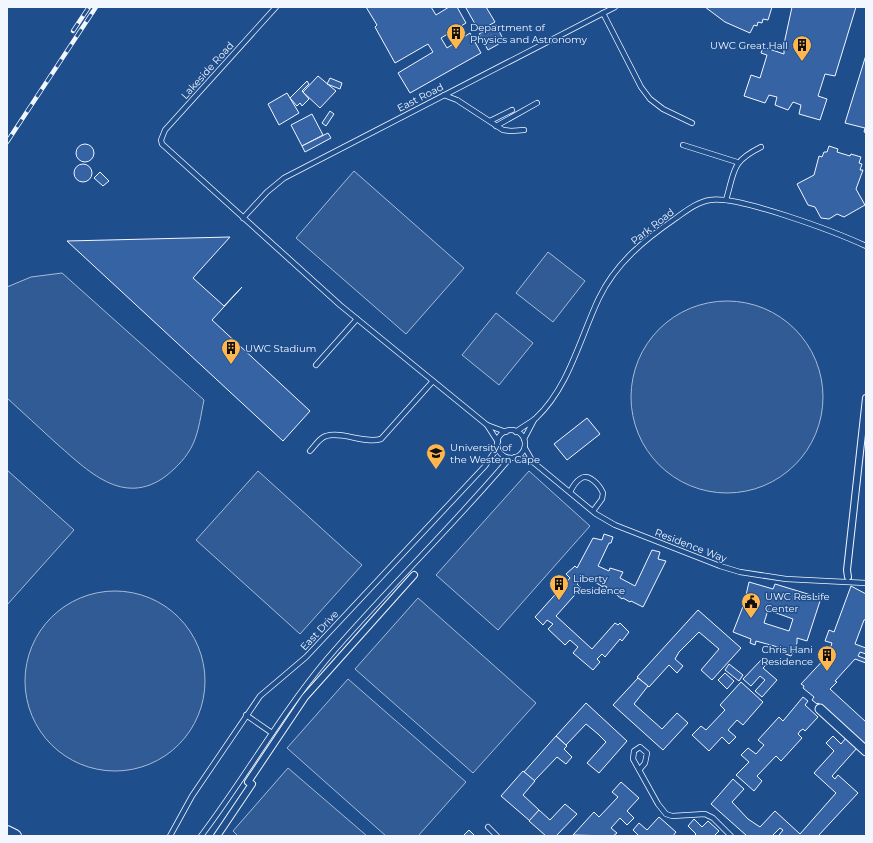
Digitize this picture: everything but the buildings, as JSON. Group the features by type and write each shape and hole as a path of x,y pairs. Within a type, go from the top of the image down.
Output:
{"main road":[{"path":"7,832 15,836"}],"street":[{"path":"848,577 847,570 866,398"},
{"path":"216,836 252,784 248,782 305,697 414,575"},
{"path":"820,709 866,751"}],"lane":[{"name":"Lakeside Road","path":"243,218 166,149 161,140 165,130 276,7"},
{"name":"East Road","path":"243,218 267,192 284,178 615,7"},
{"path":"603,13 641,88 650,99 663,109 692,123"},
{"path":"444,95 457,100 496,126 507,131 524,130"},
{"path":"496,126 537,103"},
{"path":"490,121 512,110"},
{"path":"684,145 738,162"},
{"path":"726,200 738,162 746,155 761,147"},
{"name":"Park Road","path":"524,439 535,418 556,392 570,366 600,298 617,270 642,242 688,210 711,200 726,200 803,222 866,246"},
{"path":"201,836 240,782 293,702 327,659 513,458 522,453 525,448 524,439 516,432 506,432 487,425 357,319 243,218"},
{"path":"316,366 357,319"},
{"path":"310,451 319,440 327,436 370,440 381,439 433,381"},
{"name":"Park Road","path":"516,432 535,418"},
{"path":"487,425 498,444 502,455 513,458"},
{"path":"498,444 502,434 506,432"},
{"name":"East Drive","path":"170,836 192,796 260,696 306,657 485,466 498,444"},
{"name":"Residence Way","path":"525,448 533,462 593,511 615,525 720,566 740,572 786,579 866,583"},
{"name":"Residence Way","path":"513,458 533,462"},
{"path":"570,492 580,478 588,477 592,479 603,493 602,499 593,511"},
{"path":"246,715 272,733"},
{"path":"640,769 645,763 647,753 640,747 636,748 632,755 633,759 640,769 643,779 666,814 672,816 706,814 713,818 731,836"},
{"path":"488,827 497,836"}],"shaded area":[{"path":"354,171 464,268 406,334 296,238"},
{"path":"548,252 585,281 553,322 516,293"},
{"path":"62,273 204,400 197,434 188,453 170,473 150,485 135,488 120,487 106,482 80,464 7,398 7,287 31,277"},
{"path":"727,301 755,305 780,317 795,329 807,344 819,369 823,397 819,425 807,450 795,465 780,477 755,489 727,493 699,489 674,477 659,465 647,450 635,425 631,397 635,369 647,344 659,329 674,317 699,305"},
{"path":"496,313 533,343 499,385 462,355"},
{"path":"7,470 74,530 7,605"},
{"path":"258,471 362,565 300,634 196,540"},
{"path":"529,471 590,526 498,630 436,575"},
{"path":"124,591 133,592 158,601 179,617 195,638 204,663 204,699 195,724 179,745 158,761 150,764 133,770 106,771 97,770 72,761 58,751 45,738 35,724 26,699 25,672 26,663 35,638 45,624 58,611 72,601 97,592"},
{"path":"418,598 536,703 473,773 355,669"},
{"path":"348,679 466,782 418,836 386,836 287,748"},
{"path":"288,768 367,836 238,836 233,831"}],"railway":[{"path":"73,31 89,7"},
{"path":"7,142 96,7"}],"place":[{"name":"Department of Physics and Astronomy","path":"456,50"},
{"name":"UWC Great Hall","path":"802,62"},
{"name":"UWC Stadium","path":"231,365"},
{"name":"University of the Western Cape","path":"436,470"},
{"name":"Liberty Residence","path":"559,601"},
{"name":"UWC ResLife Center","path":"751,619"},
{"name":"Chris Hani Residence","path":"827,672"}]}
